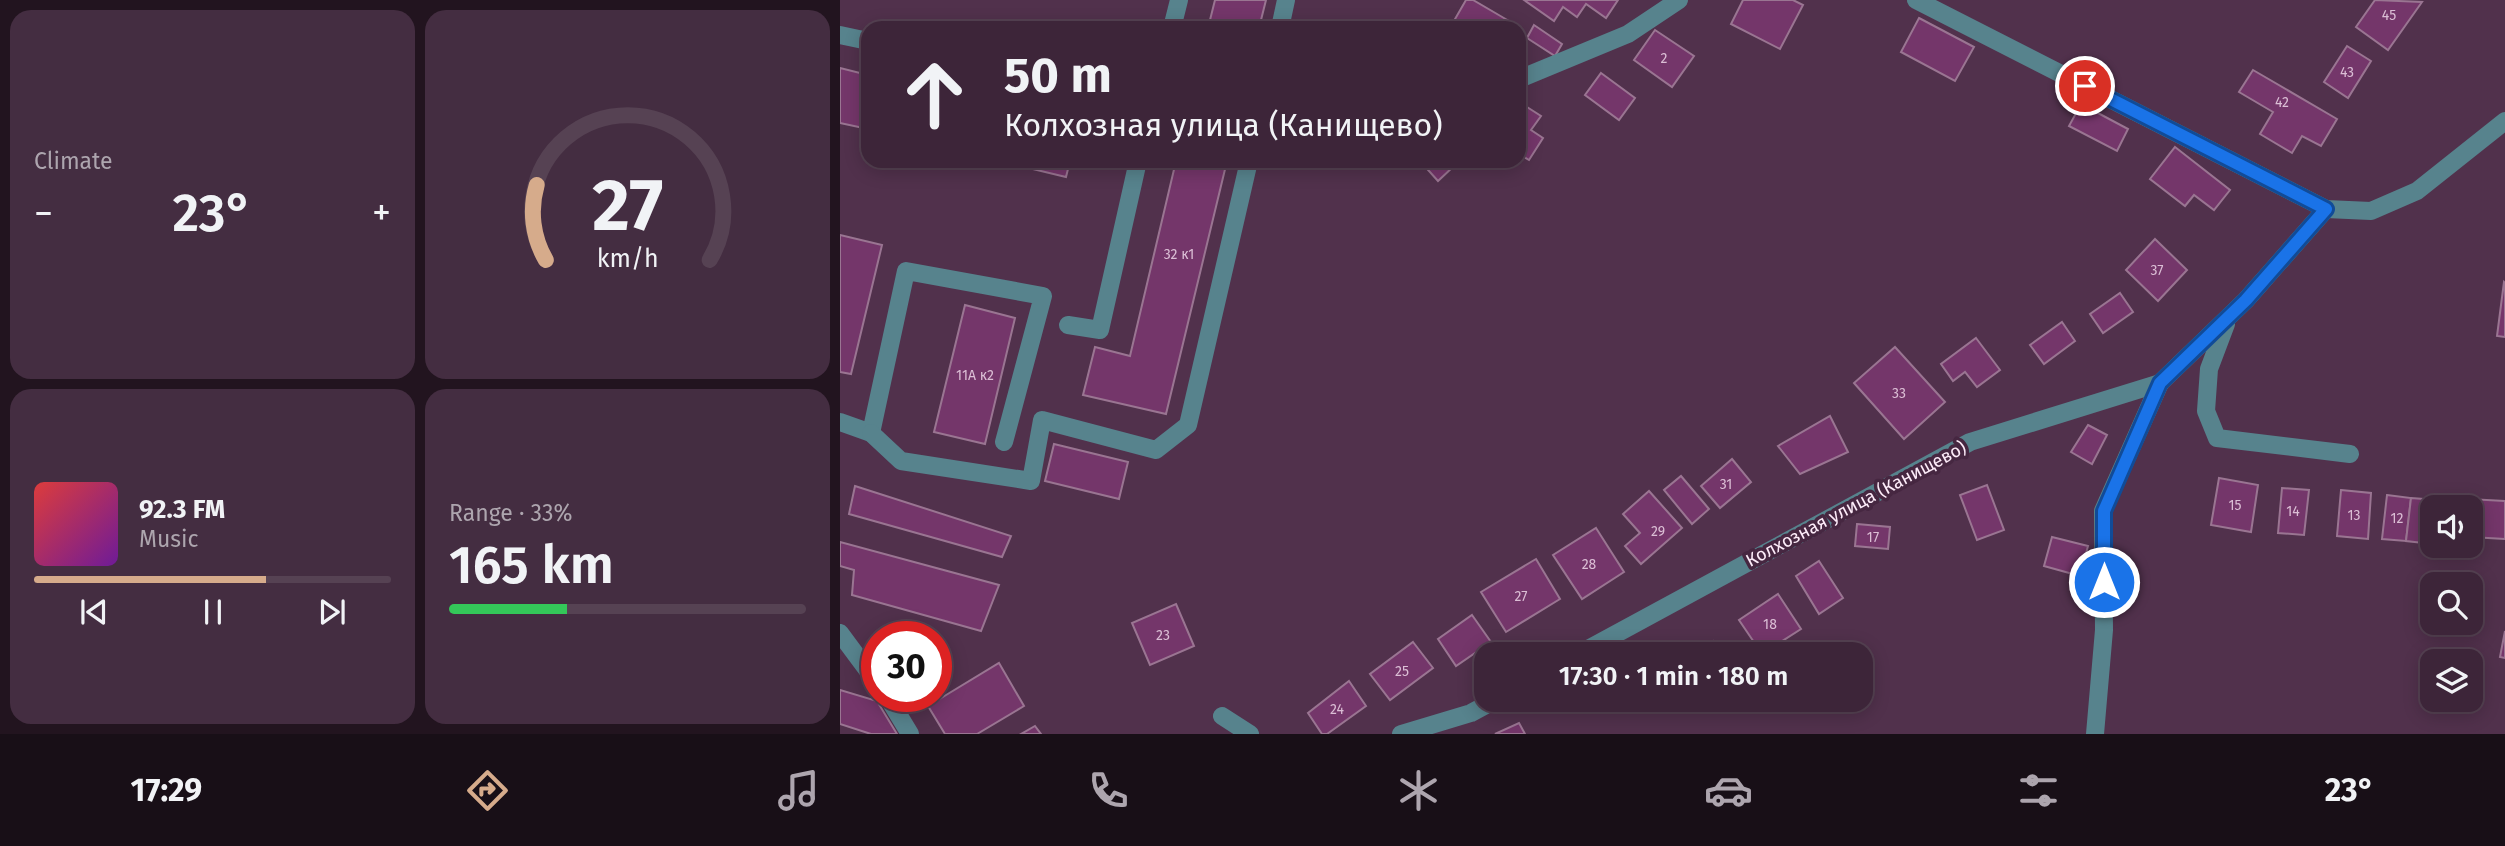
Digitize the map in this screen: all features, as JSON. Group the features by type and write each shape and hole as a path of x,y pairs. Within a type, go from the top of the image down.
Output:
{"street":[{"path":"1174,21 1179,0"},
{"path":"1282,21 1286,0"},
{"path":"1526,76 1629,34 1679,0"},
{"path":"1916,0 2326,209 2371,211 2417,191 2505,121"},
{"path":"840,35 861,40"},
{"path":"1068,325 1100,330 1136,168"},
{"path":"840,422 871,433 901,461 1031,481 1042,420 1156,450 1188,425 1247,168"},
{"name":"Колхозная улица (Канищево)","path":"1601,642 1970,442 2160,383 2228,317 2326,209"},
{"path":"871,433 906,271 1043,296 1004,442"},
{"path":"2228,317 2208,369 2206,411 2217,438 2350,453"},
{"path":"2095,734 2104,629 2104,511 2160,383"},
{"path":"840,633 861,661"},
{"path":"1401,734 1474,711"},
{"path":"897,712 910,734"},
{"path":"1223,716 1251,734"}],"building":[{"path":"1215,0 1266,0 1261,21 1210,21"},
{"path":"1466,0 1473,0 1509,21 1454,21"},
{"path":"1524,0 1618,0 1606,18 1586,4 1577,17 1563,7 1554,21"},
{"path":"1743,0 1793,0 1803,5 1780,49 1731,24"},
{"path":"2375,0 2422,2 2388,50 2356,27"},
{"path":"1919,18 1974,47 1955,81 1901,52"},
{"path":"1534,25 1562,44 1555,56 1527,38"},
{"path":"1655,30 1694,56 1672,87 1634,60"},
{"path":"2347,46 2371,61 2348,98 2324,82"},
{"path":"840,68 861,73 861,128 840,123"},
{"path":"2253,70 2337,119 2321,146 2302,136 2292,153 2260,134 2273,112 2239,92"},
{"path":"1601,73 1635,98 1619,120 1585,95"},
{"path":"2081,104 2128,129 2117,151 2069,126"},
{"path":"1526,106 1541,116 1531,130 1543,138 1529,160 1526,158"},
{"path":"2175,147 2230,190 2214,210 2194,195 2185,206 2150,179"},
{"path":"1028,168 1068,168 1066,177"},
{"path":"1174,168 1225,168 1166,414 1083,395 1095,347 1130,356"},
{"path":"1426,168 1452,168 1438,181"},
{"path":"840,235 882,245 851,374 840,372"},
{"path":"2155,239 2187,270 2158,301 2126,270"},
{"path":"2505,283 2505,337 2497,336"},
{"path":"2120,293 2133,312 2103,333 2090,314"},
{"path":"965,305 1015,318 985,444 934,432"},
{"path":"2062,322 2075,341 2044,364 2030,345"},
{"path":"1976,338 2000,370 1977,387 1965,372 1953,381 1941,364"},
{"path":"1895,347 1945,402 1904,439 1854,383"},
{"path":"1830,416 1848,452 1800,474 1778,446"},
{"path":"2088,425 2107,435 2092,464 2071,452"},
{"path":"1054,444 1128,462 1119,499 1045,481"},
{"path":"1732,459 1751,482 1720,508 1701,486"},
{"path":"1681,476 1709,509 1692,524 1664,490"},
{"path":"2219,478 2258,485 2251,532 2211,525"},
{"path":"1987,485 2004,530 1977,540 1960,495"},
{"path":"855,486 1011,536 1002,557 849,514"},
{"path":"2282,488 2309,490 2304,535 2278,533"},
{"path":"2341,490 2371,493 2368,539 2337,536"},
{"path":"1649,491 1682,528 1641,564 1625,546 1640,533 1623,514"},
{"path":"2387,495 2411,498 2406,541 2382,539"},
{"path":"2411,498 2420,499 2420,543 2406,541"},
{"path":"2483,500 2505,501 2505,539 2483,538"},
{"path":"1857,524 1890,527 1888,549 1855,546"},
{"path":"1596,528 1624,572 1582,599 1553,555"},
{"path":"2052,537 2088,546 2080,576 2044,566"},
{"path":"840,542 999,585 981,631 852,595 854,570 840,566"},
{"path":"1536,559 1560,599 1506,632 1481,592"},
{"path":"1819,561 1843,598 1819,614 1796,576"},
{"path":"1778,594 1801,629 1781,642 1754,642 1739,620"},
{"path":"1176,604 1194,646 1150,665 1132,623"},
{"path":"1472,615 1491,642 1474,642 1474,654 1456,666 1438,639"},
{"path":"2505,631 2505,658 2500,657"},
{"path":"1413,642 1433,668 1390,700 1370,674"},
{"path":"999,663 1024,706 977,734 945,734 932,712 952,712 952,691"},
{"path":"1349,681 1366,706 1327,734 1322,734 1308,713"},
{"path":"840,690 861,696 861,712 884,712 897,734 871,734 840,724"},
{"path":"1519,723 1525,734 1495,734"},
{"path":"1035,726 1041,734 1021,734"}],"route":[{"path":"2085,86 2326,209 2246,300 2160,383 2104,511 2104,582"}]}
